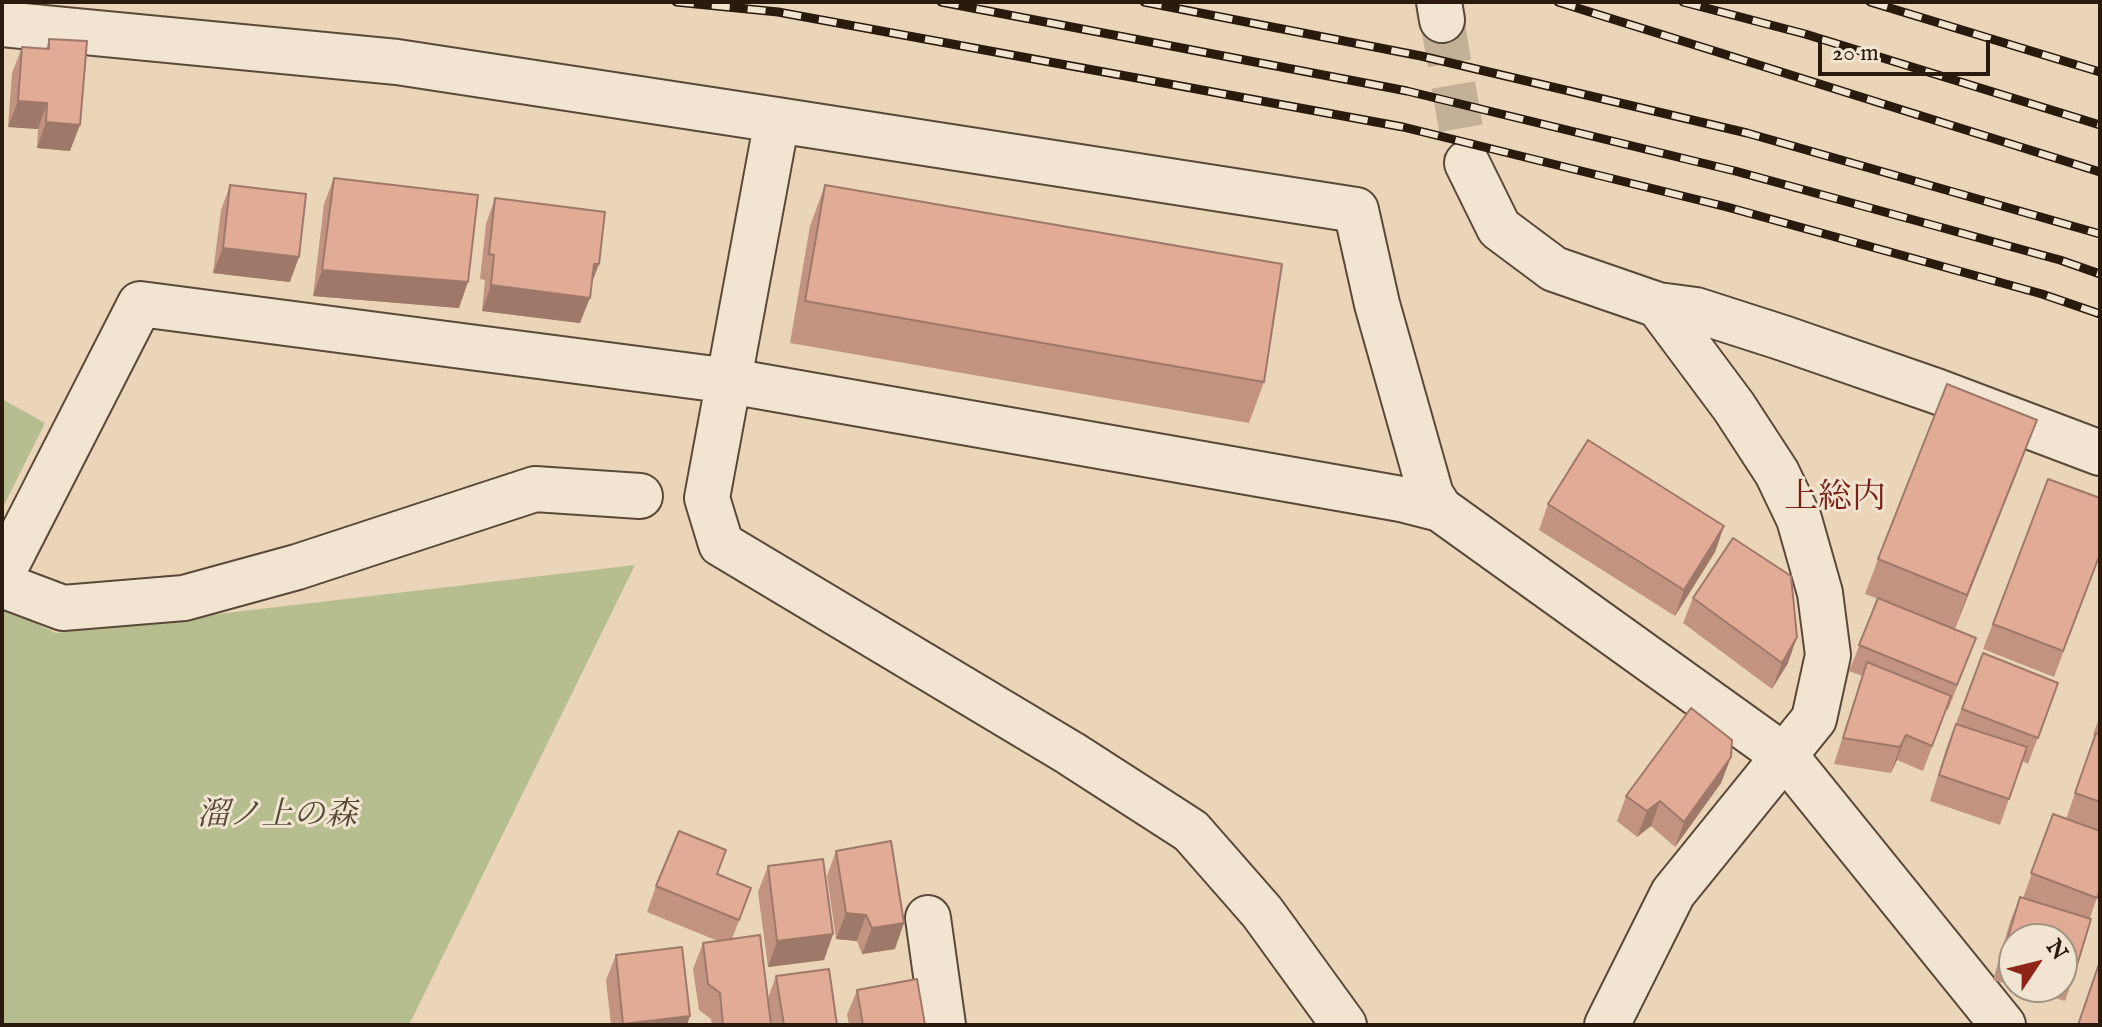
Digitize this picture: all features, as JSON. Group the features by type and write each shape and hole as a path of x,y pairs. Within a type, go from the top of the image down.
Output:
{"street":[{"path":"2,24 397,62 1356,210 1377,304 1431,495 1440,509"},
{"path":"777,120 707,498 721,544 1057,745 1191,831 1262,912 1344,1025"},
{"path":"1467,163 1499,228 1554,269 1658,305 1696,310 1783,338 2100,453"},
{"path":"2,574 140,304 730,381 1401,499 1440,509 1787,758 2003,1025"},
{"path":"1607,1025 1673,893 1741,807 1787,758 1814,719 1828,655 1820,593 1799,519 1777,473 1734,407 1658,305"},
{"path":"2,585 63,608 184,598 297,567 535,489 640,496"},
{"path":"928,918 943,1025"}],"green space":[{"path":"2,399 45,423 2,509"},
{"name":"溜ノ上の森","path":"635,565 409,1025 2,1025 2,607 56,633"}],"building":[{"path":"49,39 87,41 80,125 46,122 47,103 18,101 22,47 49,49"},
{"path":"334,178 478,195 468,282 322,270"},
{"path":"230,185 306,194 299,257 223,248"},
{"path":"825,185 1282,264 1264,382 805,301"},
{"path":"495,198 605,212 599,264 594,264 590,298 491,285 494,255 489,254"},
{"path":"1947,384 2037,420 1967,595 1878,559"},
{"path":"1588,440 1724,526 1684,590 1548,504"},
{"path":"2048,479 2100,498 2100,554 2063,651 1993,624"},
{"path":"1733,538 1791,576 1797,637 1782,663 1693,598"},
{"path":"1878,598 1976,638 1957,685 1859,645"},
{"path":"1983,653 2058,683 2038,738 1962,709"},
{"path":"1867,662 1951,696 1932,746 1906,735 1900,747 1843,738"},
{"path":"1691,708 1732,740 1731,757 1684,822 1660,801 1647,811 1626,796"},
{"path":"1956,724 2027,747 2009,799 1939,775"},
{"path":"2096,733 2100,735 2100,802 2075,793"},
{"path":"2053,814 2100,831 2100,889 2097,898 2031,873"},
{"path":"679,831 726,850 717,874 751,888 739,920 656,886"},
{"path":"891,841 904,923 872,928 866,915 846,913 836,851"},
{"path":"823,859 833,934 777,941 768,866"},
{"path":"2020,897 2091,919 2078,962 2078,923 2012,923"},
{"path":"760,935 771,1025 723,1025 720,993 708,984 703,943"},
{"path":"682,947 690,1016 623,1024 616,955"},
{"path":"2100,961 2100,1025 2078,1025"},
{"path":"829,969 837,1025 784,1025 776,976"},
{"path":"917,979 925,1025 863,1025 857,990"}],"tunnel":[{"path":"1442,20 1467,163"}],"railway":[{"path":"676,2 778,12 1403,127 1727,207 2042,294 2100,314"},
{"path":"941,2 1407,91 1735,171 2060,260 2100,274"},
{"path":"1144,2 1421,56 1747,133 2100,234"},
{"path":"1558,2 2100,172"},
{"path":"1683,2 1805,34 2100,125"},
{"path":"1870,2 2100,72"}],"district":[{"name":"上総内","path":"1835,500"}]}
